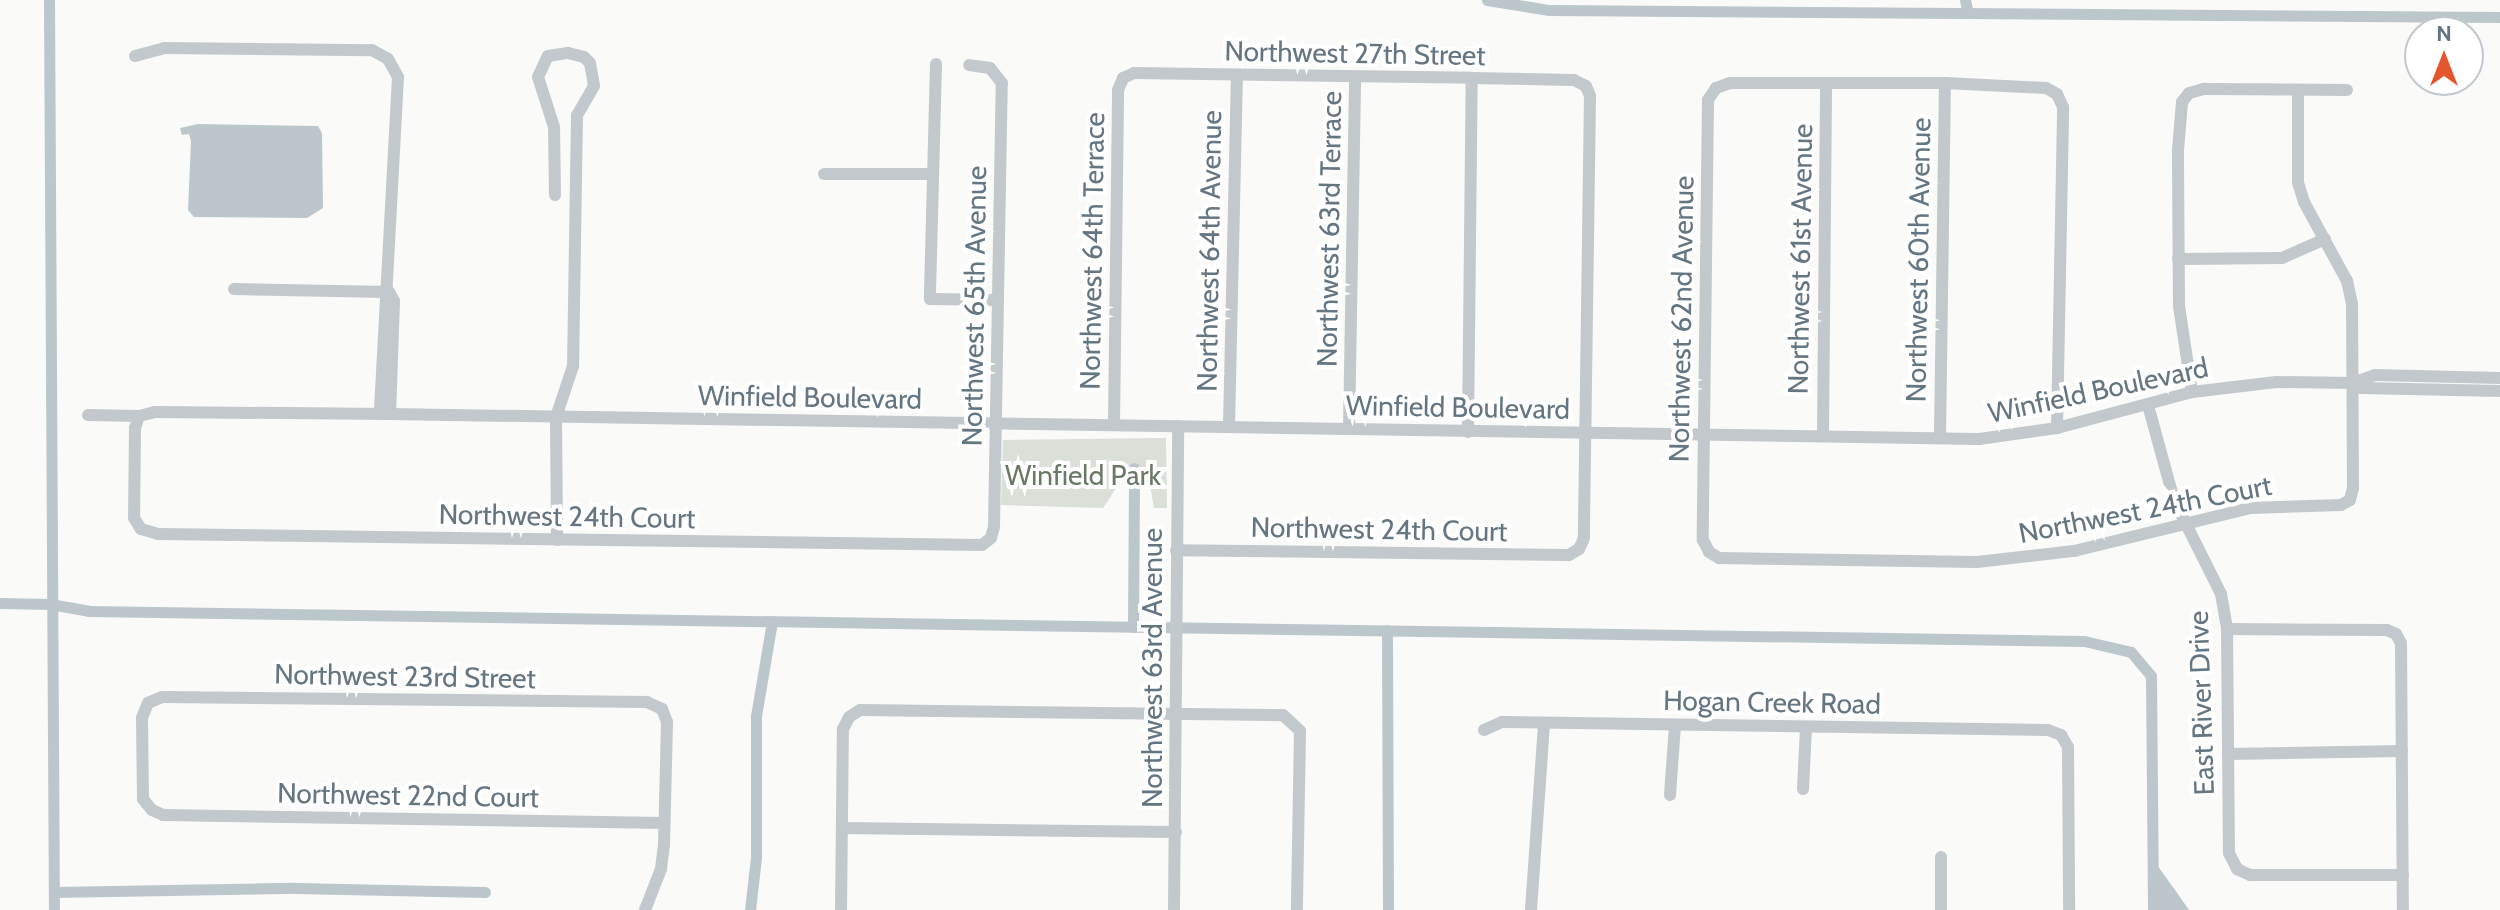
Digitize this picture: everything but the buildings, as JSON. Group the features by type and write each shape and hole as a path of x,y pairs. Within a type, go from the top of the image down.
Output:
{"street":[{"path":"135,56 164,48 372,50 388,59 398,77 389,292 384,302 385,414"},
{"path":"555,195 554,127 538,77 548,56 568,53 584,57 590,63 594,86 577,115 573,366 556,417 557,540"},
{"path":"936,64 930,299 997,300"},
{"name":"Northwest 65th Avenue","path":"969,65 990,68 1002,83 994,527 991,538"},
{"name":"Northwest 27th Street","path":"1123,78 1134,73 1472,78 1574,80 1586,86 1590,96 1585,434"},
{"name":"Northwest 64th Avenue","path":"1229,426 1237,76"},
{"name":"Northwest 63rd Terrace","path":"1349,429 1355,77"},
{"name":"Northwest 64th Terrace","path":"1114,425 1118,90 1123,78"},
{"path":"1468,432 1472,78"},
{"name":"Northwest 62nd Avenue","path":"1709,552 1703,540 1708,100 1716,88 1730,83 1826,83"},
{"path":"1826,83 1945,83 2046,88 2057,94 2063,107 2057,428"},
{"name":"Northwest 61st Avenue","path":"1823,435 1826,83"},
{"name":"Northwest 60th Avenue","path":"1940,438 1945,83"},
{"path":"2192,392 2179,306 2178,150 2182,102 2189,93 2204,89 2347,90"},
{"path":"2298,90 2298,182 2304,202 2347,281 2352,304 2353,383"},
{"path":"824,174 933,174"},
{"path":"2178,259 2282,258 2325,239"},
{"path":"234,289 389,292"},
{"name":"Winfield Boulevard","path":"88,415 139,416 155,412 385,414 1979,439 2057,428 2192,392 2276,382 2353,383 2375,375 2500,378"},
{"name":"Winfield Boulevard","path":"2353,383 2361,388 2500,391"},
{"name":"Northwest 24th Court","path":"1709,552 1719,558 2025,559 2250,508 2341,505 2350,500 2353,488 2353,383"},
{"name":"East River Drive","path":"2148,405 2184,525 2221,594 2227,629 2229,853 2237,869 2250,875 2403,875"},
{"name":"Northwest 24th Court","path":"139,416 135,428 134,518 141,529 158,534 982,545 991,538"},
{"name":"Northwest 63rd Avenue","path":"1174,910 1178,426"},
{"name":"Northwest 24th Court","path":"1176,550 1569,555 1579,549 1584,538 1585,434"},
{"path":"2227,629 2387,630 2396,634 2401,643 2403,910"},
{"name":"Northwest 23rd Street","path":"152,810 143,799 142,718 148,703 162,697 647,702 662,709 667,722 664,823"},
{"path":"841,910 843,729 849,717 860,710 1283,715 1293,721 1300,731 1297,910"},
{"name":"Hogan Creek Road","path":"1484,730 1502,722 2048,730 2061,735 2068,747 2069,910"},
{"path":"1531,910 1544,723"},
{"path":"1670,795 1675,725"},
{"path":"1803,789 1806,727"},
{"path":"2228,754 2402,751"},
{"name":"Northwest 22nd Court","path":"152,810 163,815 664,823"},
{"path":"645,910 661,869 664,823"},
{"path":"842,828 1176,832"},
{"path":"1941,857 1941,910"}],"green space":[{"name":"Winfield Park","path":"1166,438 1167,508 1154,508 1149,479 1142,474 1125,475 1103,508 1001,505 1003,440"}],"shaded area":[{"path":"198,124 318,126 322,133 323,208 307,218 194,217 188,210 191,141 189,134 182,135 180,128"},
{"path":"2152,858 2175,890 2189,910 2153,910"}],"waterway":[{"path":"49,0 54,910"},
{"path":"1487,0 1549,10 2500,17"},
{"path":"1965,0 1968,13"},
{"path":"1133,627 1134,468"},
{"path":"0,603 50,604 88,611 2084,641 2131,652 2151,676 2153,910"},
{"path":"750,910 756,857 756,716 772,621"},
{"path":"1387,630 1388,910"},
{"path":"54,892 295,888 485,892"}]}
